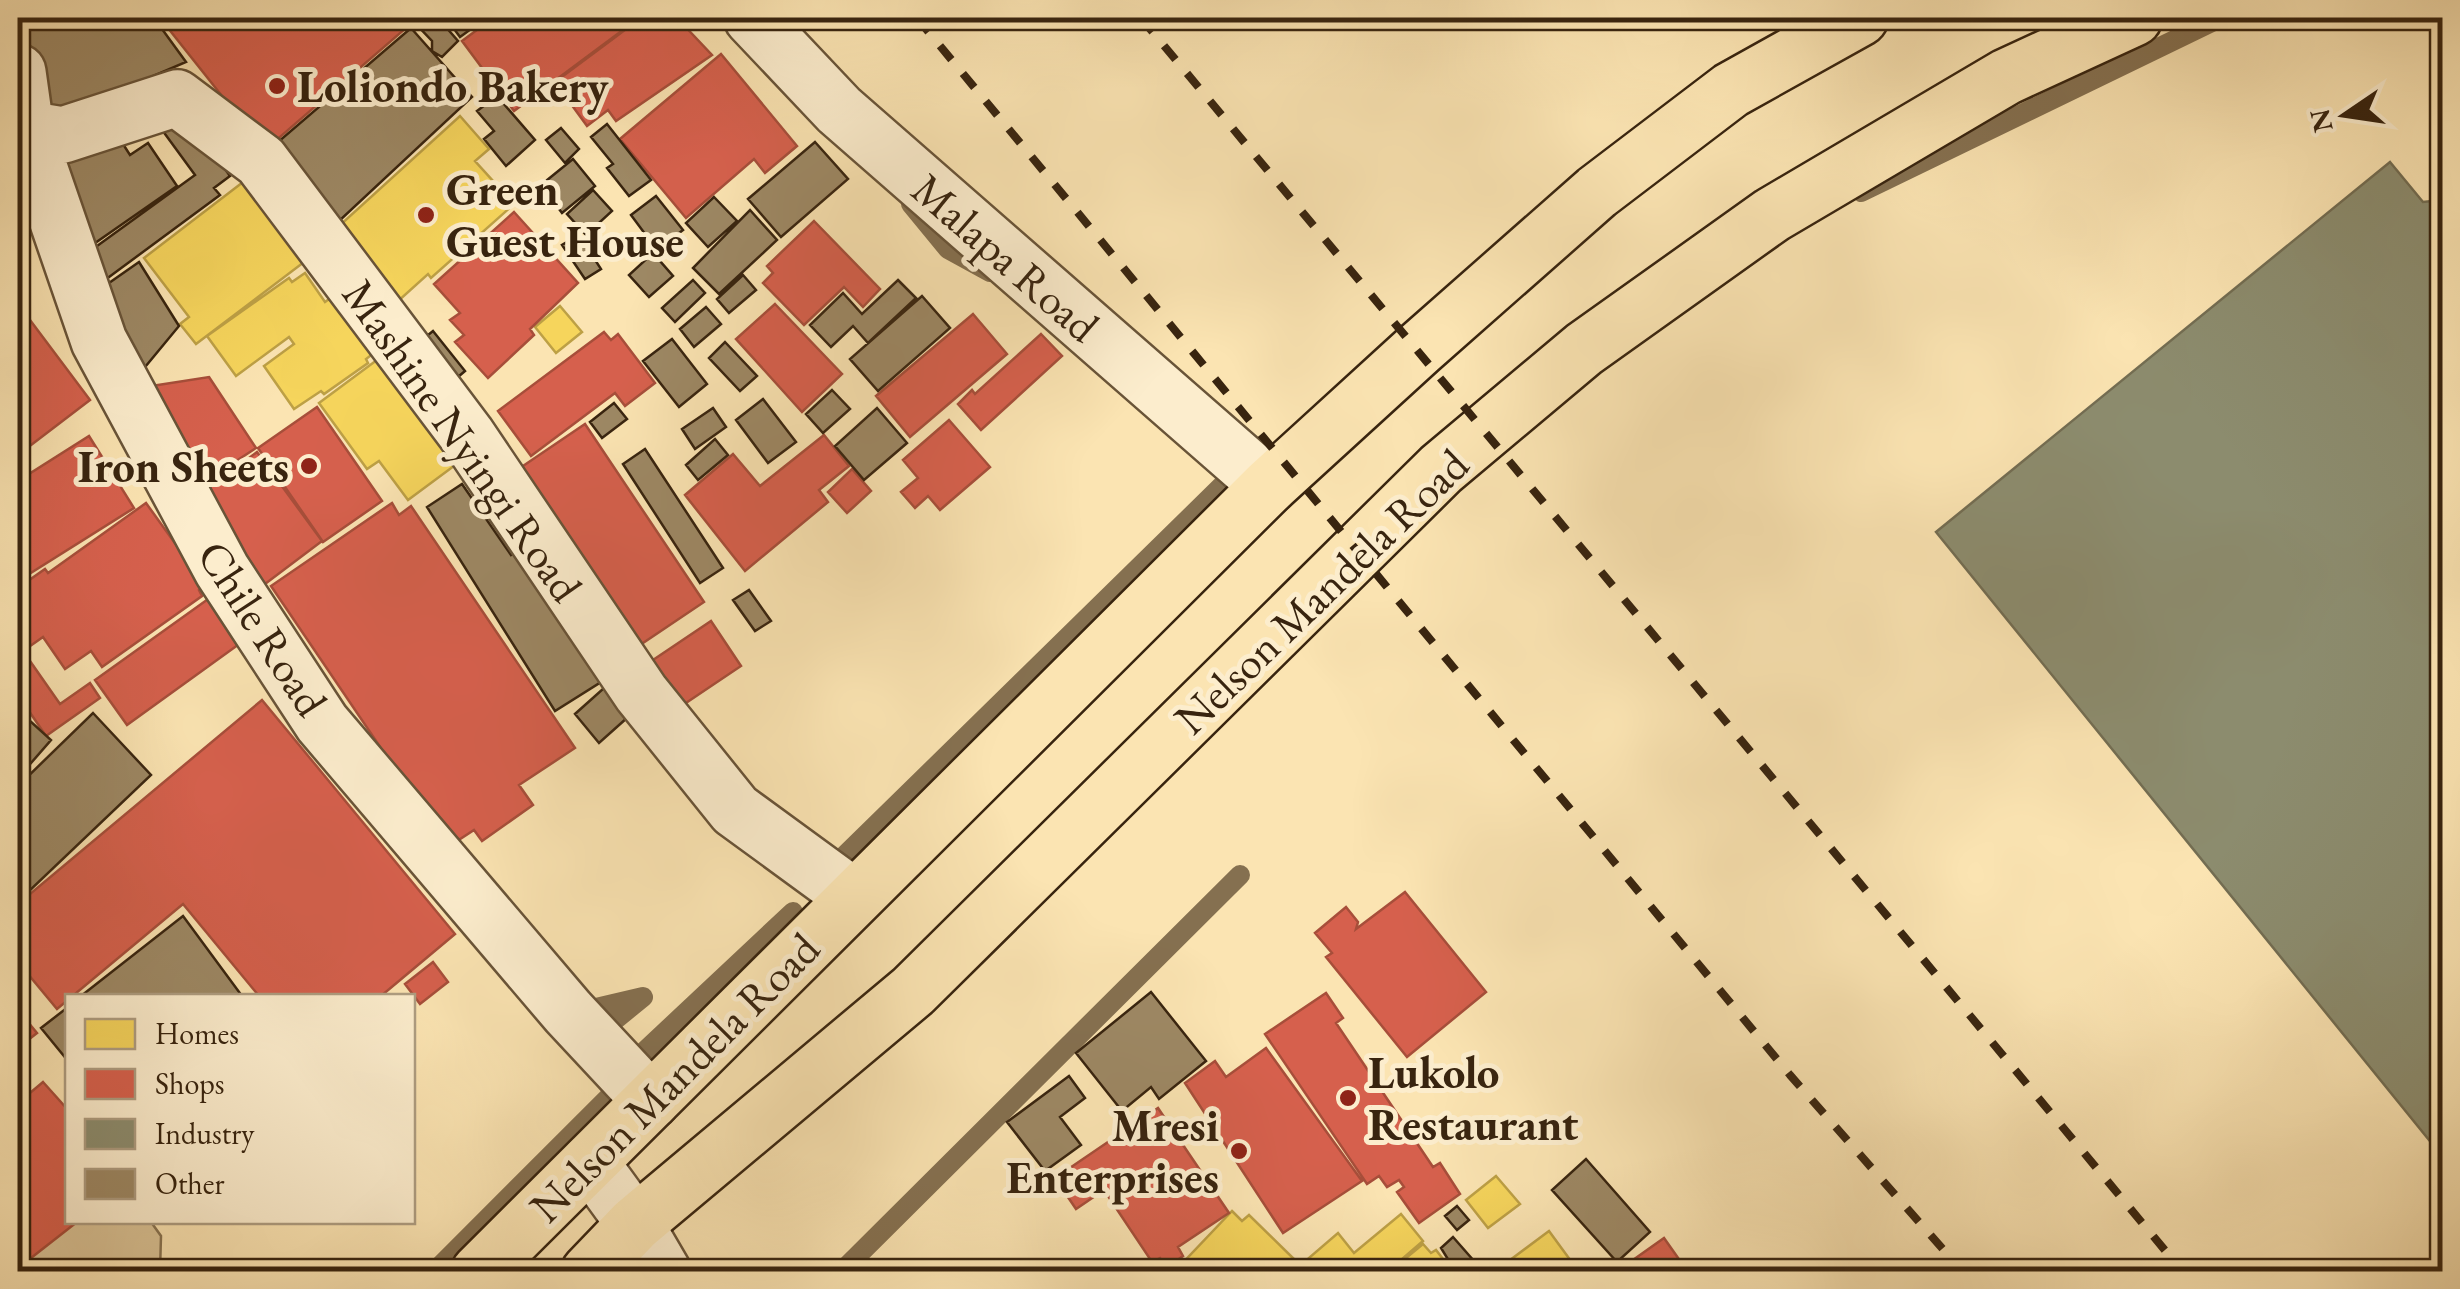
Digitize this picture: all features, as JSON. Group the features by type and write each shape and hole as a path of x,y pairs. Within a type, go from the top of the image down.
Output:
{"main road":[{"name":"Nelson Mandela Road","path":"478,1272 1269,486 1596,192 1731,90 1860,18"},
{"name":"Nelson Mandela Road","path":"590,1272 636,1224 913,991 1441,469 1584,349 1772,214 2006,76 2134,18"}],"street":[{"name":"Malapa Road","path":"752,18 839,110 1269,486"},
{"name":"Chile Road","path":"18,72 26,129 99,341 222,570 322,723 568,1012 651,1101"},
{"name":"Mashine Nyingi Road","path":"26,129 64,135 177,98 261,161 467,435 641,693 711,781 735,810 854,897"},
{"path":"590,1162 636,1224 663,1272"}],"shaded area":[{"path":"18,1117 65,1140 65,1224 152,1224 161,1236 160,1271 18,1271"}],"building: Homes":[{"name":"Green Guest House","path":"460,116 489,149 475,161 514,204 431,278 428,274 396,303 369,273 375,267 339,226"},
{"path":"247,179 308,259 196,344 180,324 189,317 144,258"},
{"path":"305,273 325,302 343,289 383,346 366,359 368,363 324,394 321,391 294,409 264,366 294,344 289,337 236,376 207,336 289,278 292,282"},
{"path":"560,306 582,332 556,353 535,327"},
{"path":"385,354 462,460 408,500 379,461 367,469 319,403"},
{"path":"1496,1176 1520,1204 1488,1228 1466,1200"},
{"path":"1232,1211 1242,1221 1249,1215 1297,1262 1292,1266 1296,1272 1174,1272"},
{"path":"1401,1214 1423,1241 1387,1272 1311,1272 1303,1263 1338,1233 1354,1253"},
{"path":"1549,1231 1579,1272 1494,1272"},
{"path":"1423,1244 1431,1253 1436,1250 1453,1272 1406,1272 1400,1263"}],"building: Shops":[{"name":"Loliondo Bakery","path":"160,18 409,18 413,22 265,150"},
{"path":"493,18 639,18 514,111 462,41"},
{"path":"641,18 677,18 712,55 616,121 608,110 587,126 555,82"},
{"path":"721,54 797,146 765,173 754,159 686,218 620,139"},
{"path":"514,212 578,283 530,329 534,335 488,378 455,342 464,335 450,320 460,313 434,284"},
{"path":"814,221 880,289 863,307 844,287 804,325 763,283 773,273 767,266"},
{"path":"775,304 842,374 802,412 736,339"},
{"path":"973,314 1007,354 910,437 876,396"},
{"path":"30,320 90,400 18,455 18,329"},
{"path":"604,332 611,340 618,334 655,383 625,406 615,393 531,456 498,411"},
{"path":"1041,334 1062,356 981,430 958,404 972,390 975,394"},
{"path":"209,377 256,448 195,488 126,390"},
{"path":"317,407 382,501 323,542 258,448"},
{"path":"949,420 990,467 940,510 928,496 915,508 901,492 918,478 903,460"},
{"path":"585,424 704,602 640,645 517,470"},
{"path":"824,435 849,466 819,490 828,502 745,571 685,495 733,454 760,486"},
{"path":"89,436 134,508 18,581 18,481"},
{"path":"257,452 322,541 261,587 195,498"},
{"path":"852,469 871,491 847,513 828,492"},
{"path":"146,503 205,585 199,590 202,596 102,667 91,651 65,669 43,637 23,651 60,704 90,683 100,698 46,736 18,695 18,588 45,569 48,573"},
{"path":"392,503 399,515 411,506 575,748 519,785 533,805 482,841 474,830 448,847 271,586"},
{"path":"211,597 242,642 127,725 95,680"},
{"path":"711,621 741,666 668,715 638,670"},
{"path":"262,700 455,934 383,994 257,994 183,904 75,994 65,994 65,1002 57,1009 18,962 18,904"},
{"path":"1405,892 1486,992 1407,1057 1326,957 1332,953 1315,933 1346,907 1358,922 1356,929"},
{"path":"433,962 448,982 420,1004 405,984"},
{"name":"Lukolo Restaurant","path":"1326,993 1343,1018 1336,1023 1433,1167 1440,1163 1460,1194 1419,1223 1397,1192 1404,1187 1399,1180 1387,1187 1379,1176 1367,1184 1265,1034"},
{"path":"18,1010 37,1033 18,1048"},
{"path":"1266,1048 1362,1181 1283,1233 1185,1083 1215,1061 1226,1077"},
{"path":"43,1082 65,1107 65,1224 74,1224 31,1258 41,1270 18,1272 18,1103"},
{"path":"1158,1108 1229,1213 1178,1247 1183,1256 1167,1267 1160,1258 1152,1262 1104,1190 1076,1209 1055,1178"},
{"path":"1664,1238 1688,1272 1616,1272"}],"building: Industry":[{"path":"2390,162 2423,202 2442,200 2442,1156 1936,532"}],"building: Other":[{"path":"21,18 154,18 186,62 46,122"},
{"path":"421,18 438,18 458,41 442,57 432,51 432,41 415,23"},
{"path":"446,18 486,18 460,37"},
{"path":"411,28 472,97 337,223 271,148"},
{"path":"497,96 535,140 506,166 484,139 494,131 477,111"},
{"path":"180,106 230,176 214,188 220,195 105,280 86,254 195,175 157,123"},
{"path":"607,124 651,180 629,196 607,168 613,164 591,137"},
{"path":"561,128 579,149 565,163 546,140"},
{"path":"109,133 116,133 130,155 148,143 177,186 85,250 51,172"},
{"path":"815,142 848,179 781,237 748,199"},
{"path":"573,159 595,186 562,213 541,185"},
{"path":"593,190 612,211 586,235 567,214"},
{"path":"656,196 683,230 657,250 631,215"},
{"path":"714,197 737,221 708,247 686,223"},
{"path":"750,210 777,240 719,294 693,268"},
{"path":"579,235 601,269 585,279 562,245"},
{"path":"653,253 673,276 649,297 629,275"},
{"path":"139,262 179,326 126,390 89,297"},
{"path":"743,275 756,290 729,313 717,299"},
{"path":"693,280 705,293 675,322 662,308"},
{"path":"898,280 916,298 868,343 853,326 831,347 810,325 843,293 862,314"},
{"path":"922,296 950,328 878,391 850,359"},
{"path":"706,307 721,324 694,347 680,329"},
{"path":"433,331 465,371 445,388 412,348"},
{"path":"672,339 707,384 679,407 643,361"},
{"path":"725,342 757,376 740,391 709,358"},
{"path":"832,390 850,409 823,433 806,414"},
{"path":"763,399 796,442 768,463 736,420"},
{"path":"614,403 627,419 602,438 590,422"},
{"path":"713,408 726,427 695,449 682,429"},
{"path":"877,408 907,443 864,480 835,446"},
{"path":"715,439 728,455 698,480 686,465"},
{"path":"645,449 723,568 700,583 623,464"},
{"path":"462,484 511,555 519,550 601,682 555,711 427,507"},
{"path":"749,590 771,621 755,631 733,600"},
{"path":"604,688 628,717 599,743 575,714"},
{"path":"18,710 51,740 18,778"},
{"path":"93,713 151,775 25,895 18,887 18,786"},
{"path":"183,916 241,994 84,994"},
{"path":"1151,992 1206,1061 1159,1099 1151,1087 1122,1111 1076,1053"},
{"path":"65,1009 65,1057 41,1028"},
{"path":"1069,1076 1085,1098 1060,1117 1081,1145 1045,1171 1007,1122"},
{"path":"1586,1159 1650,1232 1617,1262 1552,1190"},
{"path":"1457,1206 1469,1220 1457,1230 1445,1216"},
{"path":"1453,1237 1481,1269 1478,1272 1458,1272 1449,1261 1441,1248"}],"waterway":[{"path":"1861,192 2220,18"},
{"path":"911,204 948,249 990,272"},
{"path":"828,872 1230,478"},
{"path":"841,1272 1240,875"},
{"path":"434,1272 641,1065 631,1064 793,912"},
{"path":"579,1012 643,997 605,1028 612,1038"}],"railway":[{"path":"917,18 1790,1075 1963,1272"},
{"path":"1141,18 2183,1272"}],"place":[{"name":"Loliondo Bakery","path":"277,86"},
{"name":"Green Guest House","path":"426,215"},
{"name":"Iron Sheets","path":"309,466"},
{"name":"Lukolo Restaurant","path":"1348,1098"},
{"name":"Mresi Enterprises","path":"1239,1151"}]}
